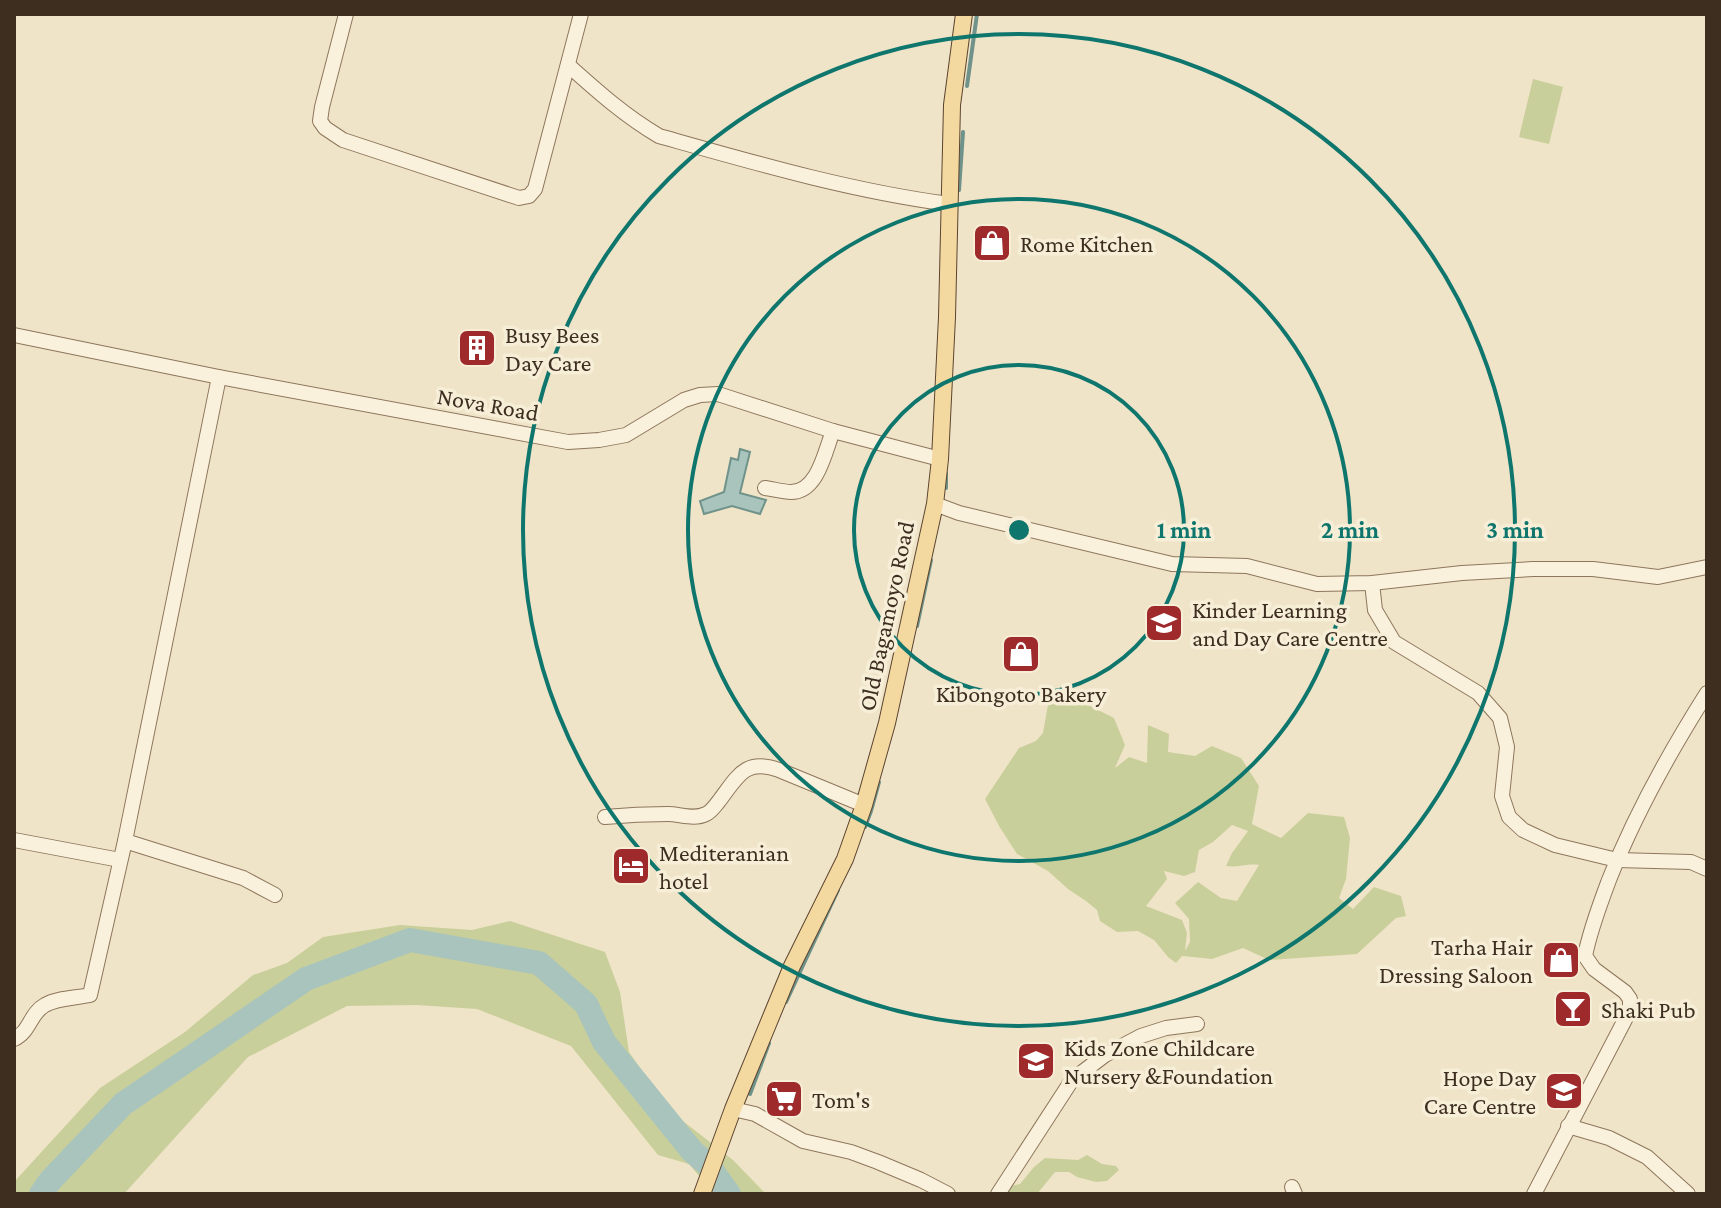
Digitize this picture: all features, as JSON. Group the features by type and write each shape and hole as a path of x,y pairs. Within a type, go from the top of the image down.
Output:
{"main road":[{"name":"Old Bagamoyo Road","path":"704,1190 733,1109 792,966 845,859 887,723 935,504 940,459 952,105 964,14"}],"street":[{"path":"346,14 322,107 320,121 325,128 343,140 519,198 529,196 535,189 581,14"},
{"path":"568,65 612,104 659,136 844,185 949,204"},
{"name":"Nova Road","path":"14,335 568,442 626,435 684,400 718,394 833,431 940,459"},
{"path":"14,1039 25,1032 45,1005 90,995 125,841 219,377"},
{"path":"765,488 794,493 808,487 833,431"},
{"path":"935,504 959,513 1172,564 1247,566 1317,584 1372,583 1533,569 1593,569 1658,577 1707,567"},
{"path":"1372,583 1375,610 1394,642 1478,693 1500,718 1507,747 1502,796 1509,817 1523,830 1555,845 1617,860 1691,862 1707,869"},
{"path":"1534,1194 1630,1010 1630,999 1625,992 1594,969 1585,956 1588,940 1617,860 1653,784 1707,693"},
{"path":"605,817 673,814 693,817 706,814 734,781 755,765 779,770 864,805"},
{"path":"14,840 120,860"},
{"path":"125,841 243,878 275,895"},
{"path":"998,1194 1072,1080 1105,1055 1141,1036 1166,1028 1197,1024"},
{"path":"733,1109 755,1114 803,1141 851,1152 948,1194"},
{"path":"1568,1126 1609,1138 1647,1157 1671,1189 1688,1194"}],"green space":[{"path":"1533,79 1563,87 1549,144 1519,137"},
{"path":"1062,692 1114,718 1125,745 1115,768 1129,757 1147,763 1148,725 1169,734 1168,752 1195,756 1212,746 1241,758 1259,786 1252,824 1281,838 1308,813 1344,817 1350,838 1346,879 1339,898 1353,909 1374,887 1401,896 1406,916 1396,918 1357,954 1269,960 1243,948 1212,959 1182,956 1176,963 1154,940 1138,931 1117,932 1100,921 1097,910 1048,871 1017,854 985,799 1019,748 1036,741 1043,733 1049,699","holes":["1232,825 1248,831 1226,866 1259,865 1237,901 1221,898 1198,882 1175,903 1189,919 1190,942 1185,951 1187,933 1182,920 1146,906 1167,879 1164,871 1184,876 1195,872 1199,850"]},
{"path":"510,921 605,952 620,992 629,1052 670,1111 733,1160 766,1194 714,1194 689,1164 658,1155 571,1046 477,1009 416,1005 347,1006 248,1057 124,1194 14,1194 14,1182 100,1088 185,1032 253,975 287,963 323,937 400,925 472,930"},
{"path":"1087,1155 1119,1170 1107,1181 1096,1182 1069,1172 1055,1172 1037,1194 1002,1194 1005,1187 1020,1184 1045,1158 1078,1160"}],"water":[{"path":"740,449 750,452 740,493 766,500 760,514 732,506 704,514 700,501 724,492 731,458 738,460"}],"waterway":[{"path":"967,86 977,14"},
{"path":"959,190 963,132"},
{"path":"946,473 946,488"},
{"path":"917,626 931,560"},
{"path":"865,827 879,782"},
{"path":"786,1002 838,890"},
{"path":"41,1194 123,1104 306,979 410,940 539,963 586,1004 604,1042 729,1194"},
{"path":"750,1094 769,1043"},
{"path":"718,1194 721,1184"}],"place":[{"name":"Rome Kitchen","path":"992,243"},
{"name":"Busy Bees Day Care","path":"477,348"},
{"name":"Kinder Learning and Day Care Centre","path":"1164,623"},
{"name":"Kibongoto Bakery","path":"1021,654"},
{"name":"Mediteranian hotel","path":"631,866"},
{"name":"Tarha Hair Dressing Saloon","path":"1561,960"},
{"name":"Shaki Pub","path":"1573,1009"},
{"name":"Kids Zone Childcare Nursery &Foundation","path":"1036,1061"},
{"name":"Hope Day Care Centre","path":"1564,1091"},
{"name":"Tom's","path":"784,1099"}]}
